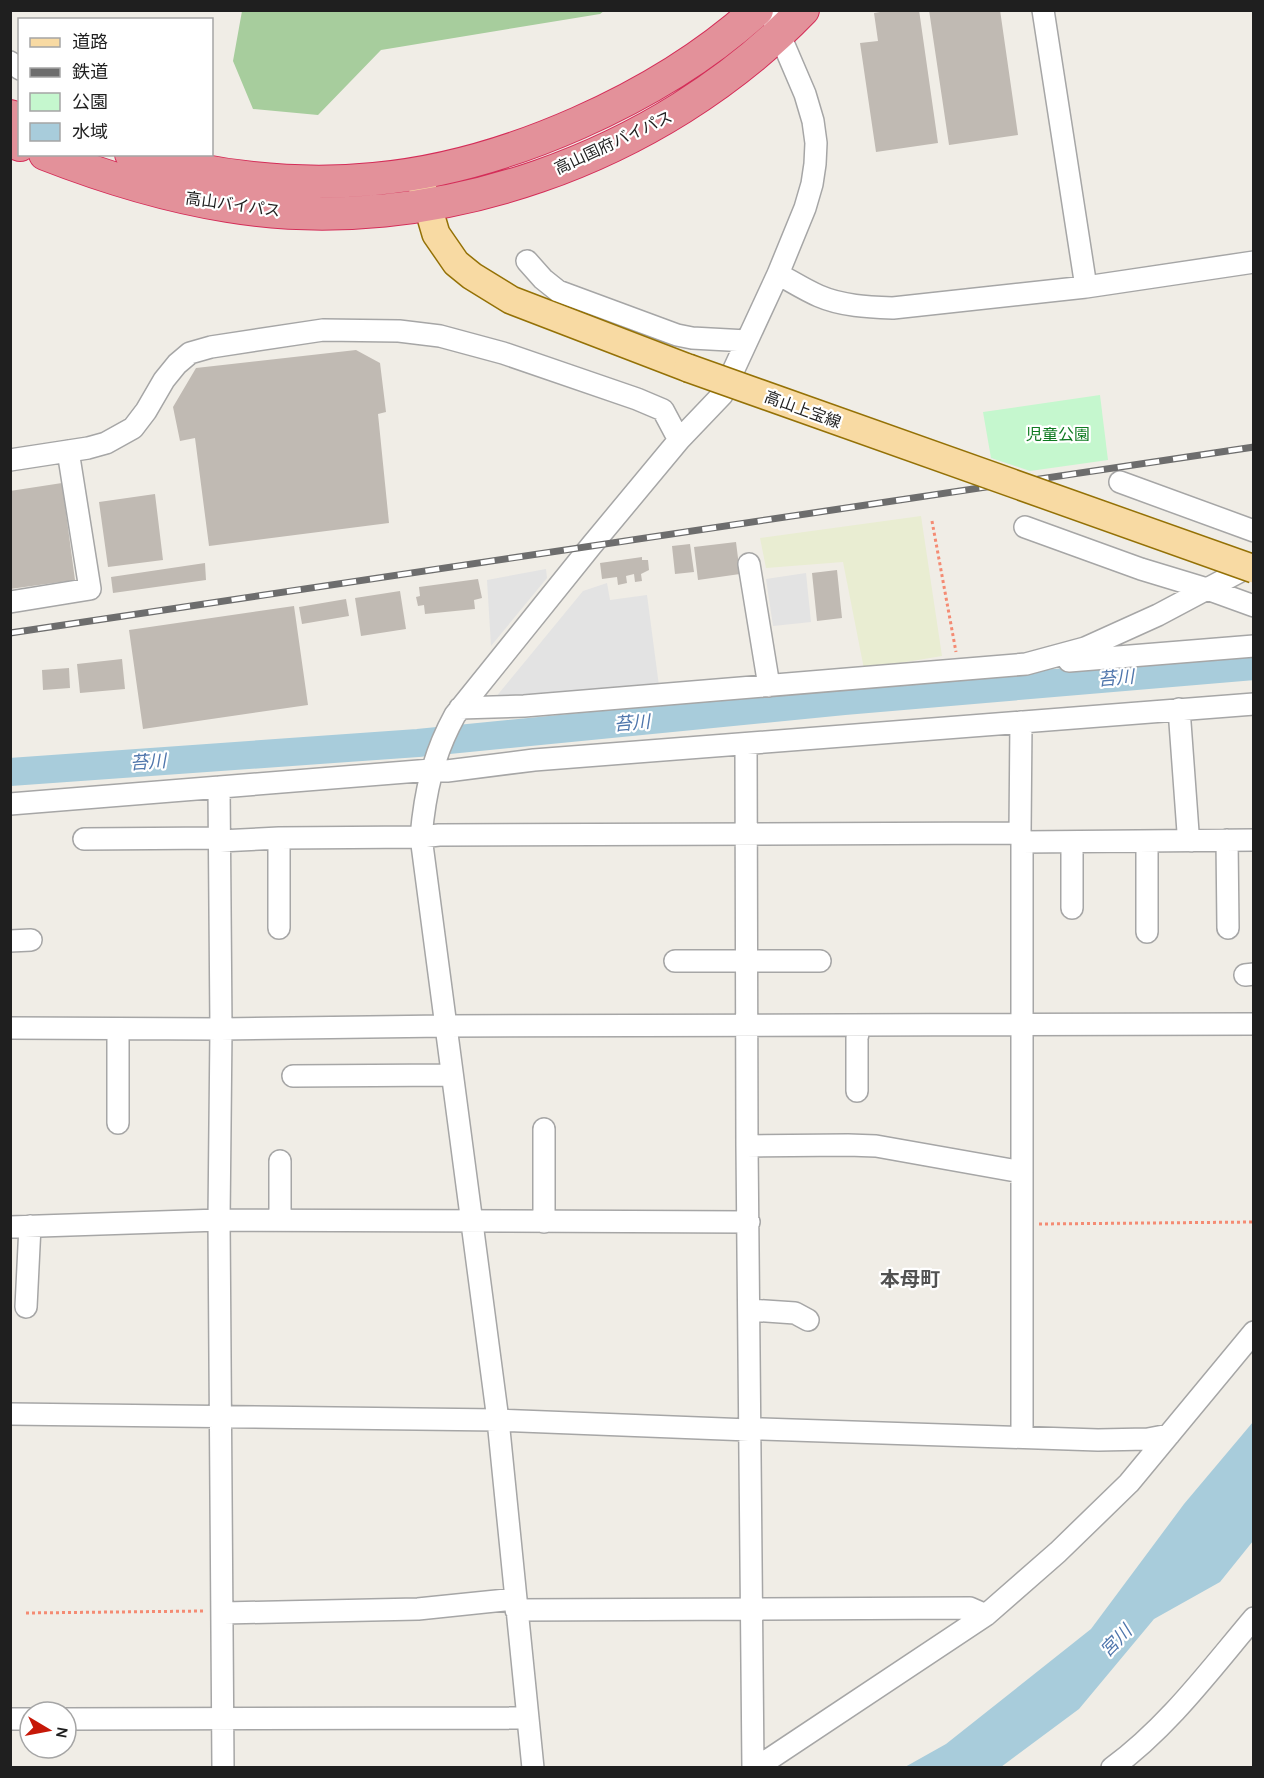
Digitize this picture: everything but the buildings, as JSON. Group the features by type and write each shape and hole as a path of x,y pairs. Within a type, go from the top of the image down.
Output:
{"highway":[{"name":"高山国府バイパス","path":"418,173 542,137 631,98 702,55 757,10"},
{"name":"高山国府バイパス","path":"427,204 499,188 546,174 633,136 712,89 750,62 775,22 803,10"},
{"name":"高山バイパス","path":"51,156 123,181 229,207 281,212 332,213 383,211 427,204"},
{"name":"高山バイパス","path":"139,156 188,168 287,181 332,182 418,173"}],"main road":[{"name":"高山上宝線","path":"418,173 436,234 444,247 456,262 489,288 511,300 688,368 1254,569"}],"street":[{"path":"1043,10 1086,287"},
{"path":"533,1767 498,1420 421,837 424,798 445,734 458,712 679,440 722,395 778,274 805,208 812,184 816,143 813,121 805,94 775,22"},
{"path":"527,261 543,279 558,291 655,327 692,338 747,341"},
{"path":"778,274 819,296 841,303 867,307 921,306 1086,287 1254,262"},
{"path":"10,460 106,443 133,428 164,380 190,353 211,347 323,330 399,331 440,336 503,353 663,410 679,440"},
{"path":"10,602 90,590 78,449"},
{"path":"1120,482 1254,531"},
{"path":"1025,527 1140,569 1254,606"},
{"path":"749,564 769,686"},
{"path":"1026,664 1086,648 1158,615 1254,564"},
{"path":"458,712 1254,646"},
{"path":"10,804 432,768 447,771 534,760 1254,704"},
{"path":"1179,709 1188,832 1191,841"},
{"path":"1021,723 1022,1437"},
{"path":"746,744 749,1430 754,1767"},
{"path":"219,787 223,1767"},
{"path":"84,839 220,840 439,835 747,835 1021,838 1072,842 1254,840"},
{"path":"279,838 279,928"},
{"path":"1227,840 1228,928"},
{"path":"1072,842 1072,908"},
{"path":"1147,842 1147,932"},
{"path":"675,961 820,961"},
{"path":"857,1091 857,1038 860,1024"},
{"path":"10,1028 1254,1024"},
{"path":"118,1029 118,1123"},
{"path":"293,1076 452,1075"},
{"path":"544,1129 544,1222"},
{"path":"747,1146 876,1146 1022,1172"},
{"path":"280,1161 280,1220"},
{"path":"26,1307 20,1226 219,1220 749,1222"},
{"path":"749,1310 795,1313 808,1320"},
{"path":"754,1767 986,1615 1058,1552 1115,1496 1254,1332"},
{"path":"10,1414 498,1420 749,1430 1129,1440 1168,1435"},
{"path":"223,1612 418,1609 515,1604 752,1608 970,1608 986,1615"},
{"path":"1112,1767 1176,1710 1254,1618"},
{"path":"78,1719 528,1719"}],"path":[{"path":"932,521 959,669"},
{"path":"1022,1222 1035,1224 1254,1222"},
{"path":"26,1613 223,1612"}],"green space":[{"path":"242,10 604,11 600,14 381,50 318,115 253,109 233,61"},
{"name":"児童公園","path":"1100,395 1108,460 1030,471 991,458 983,412"},
{"path":"921,516 942,656 864,669 843,562 766,568 760,538"}],"shaded area":[{"path":"546,569 547,578 491,646 487,580"},
{"path":"806,573 811,622 773,626 766,579"},
{"path":"607,583 610,600 647,595 659,686 495,698 583,591"}],"water":[{"name":"宮川","path":"1253,1422 1253,1541 1220,1582 1154,1619 1079,1709 1001,1767 905,1767 946,1744 1091,1629 1184,1504"}],"waterway":[{"name":"苔川","path":"10,772 418,743 844,701 1254,666"}],"railway":[{"path":"10,633 1254,447"}],"district":[{"name":"本母町","path":"910,1279"}]}
